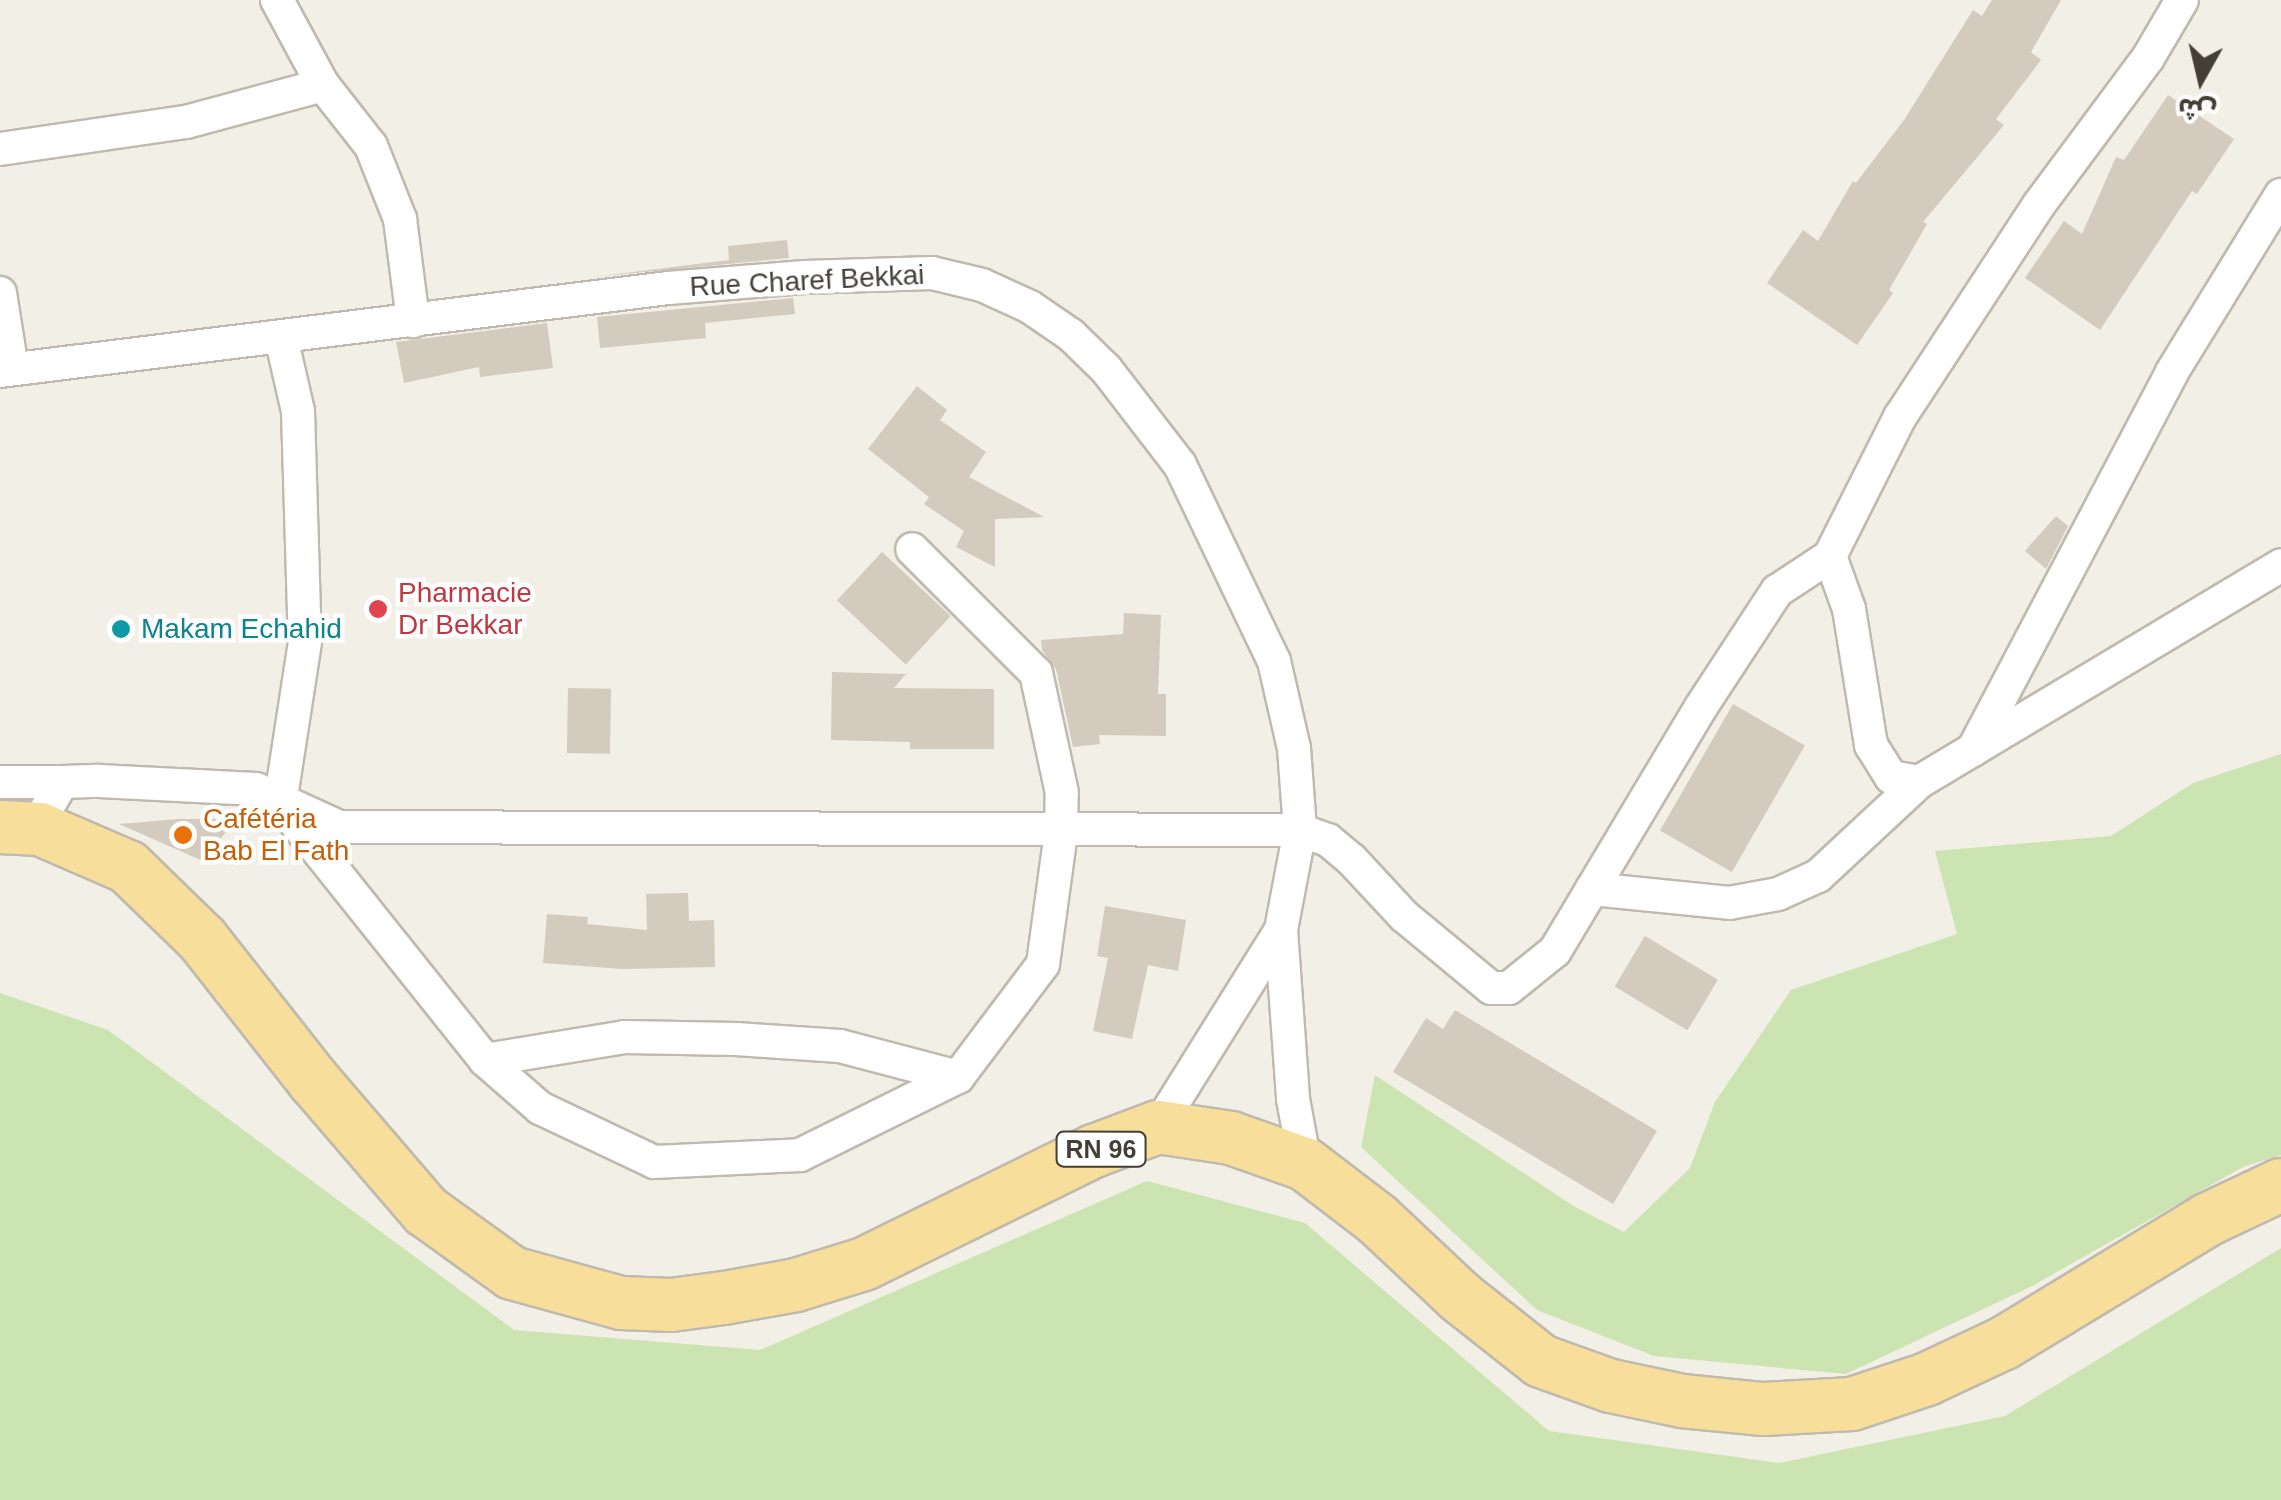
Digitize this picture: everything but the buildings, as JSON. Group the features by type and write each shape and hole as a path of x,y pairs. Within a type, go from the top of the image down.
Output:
{"main road":[{"name":"RN 96","path":"18,828 128,867 203,940 314,1081 426,1211 512,1273 562,1290 621,1302 671,1305 796,1285 864,1264 1094,1151 1158,1128 1230,1138 1305,1164 1377,1219 1460,1297 1542,1361 1611,1386 1682,1401 1764,1409 1852,1404 1927,1379 2004,1343 2207,1220 2281,1186"}],"street":[{"path":"277,0 323,84 371,146 400,219 413,321"},
{"path":"0,782 274,788 339,827 1300,830 1328,840 1352,859 1404,916 1492,988 1509,988 1554,951 1700,707 1777,591 1830,556 1900,416 2038,206 2148,58 2182,0"},
{"path":"0,149 186,122 323,84"},
{"path":"1972,752 2172,372 2281,195"},
{"name":"Rue Charef Bekkai","path":"6,370 668,288 932,273 982,285 1030,307 1071,335 1148,418 1206,514 1274,661 1294,748 1300,830 1277,956 1158,1128"},
{"path":"0,293 6,370"},
{"path":"280,336 298,412 305,642 274,788 484,1060 540,1108 654,1162 800,1154 958,1077 1042,964 1061,832 1062,793 1036,673 912,549"},
{"path":"1830,556 1849,609 1872,745 1891,777 1919,782"},
{"path":"1592,888 1729,903 1778,894 1818,876 1919,782 2281,565"},
{"path":"18,828 62,782"},
{"path":"339,827 341,875"},
{"path":"1277,956 1293,1100 1305,1164"},
{"path":"484,1060 625,1037 736,1039 840,1046 958,1077"}],"green space":[{"path":"2281,754 2281,1155 2243,1167 2032,1286 1846,1374 1654,1356 1537,1310 1361,1147 1375,1075 1575,1207 1624,1232 1690,1168 1715,1102 1791,990 1957,934 1935,851 2111,836 2193,783"},
{"path":"0,993 108,1030 514,1330 760,1350 1147,1181 1305,1223 1549,1431 1779,1463 2005,1416 2281,1248 2281,1500 0,1500"}],"place":[{"name":"Pharmacie Dr Bekkar","path":"378,609"},
{"name":"Makam Echahid","path":"121,629"},
{"name":"Cafétéria Bab El Fath","path":"183,835"}]}
